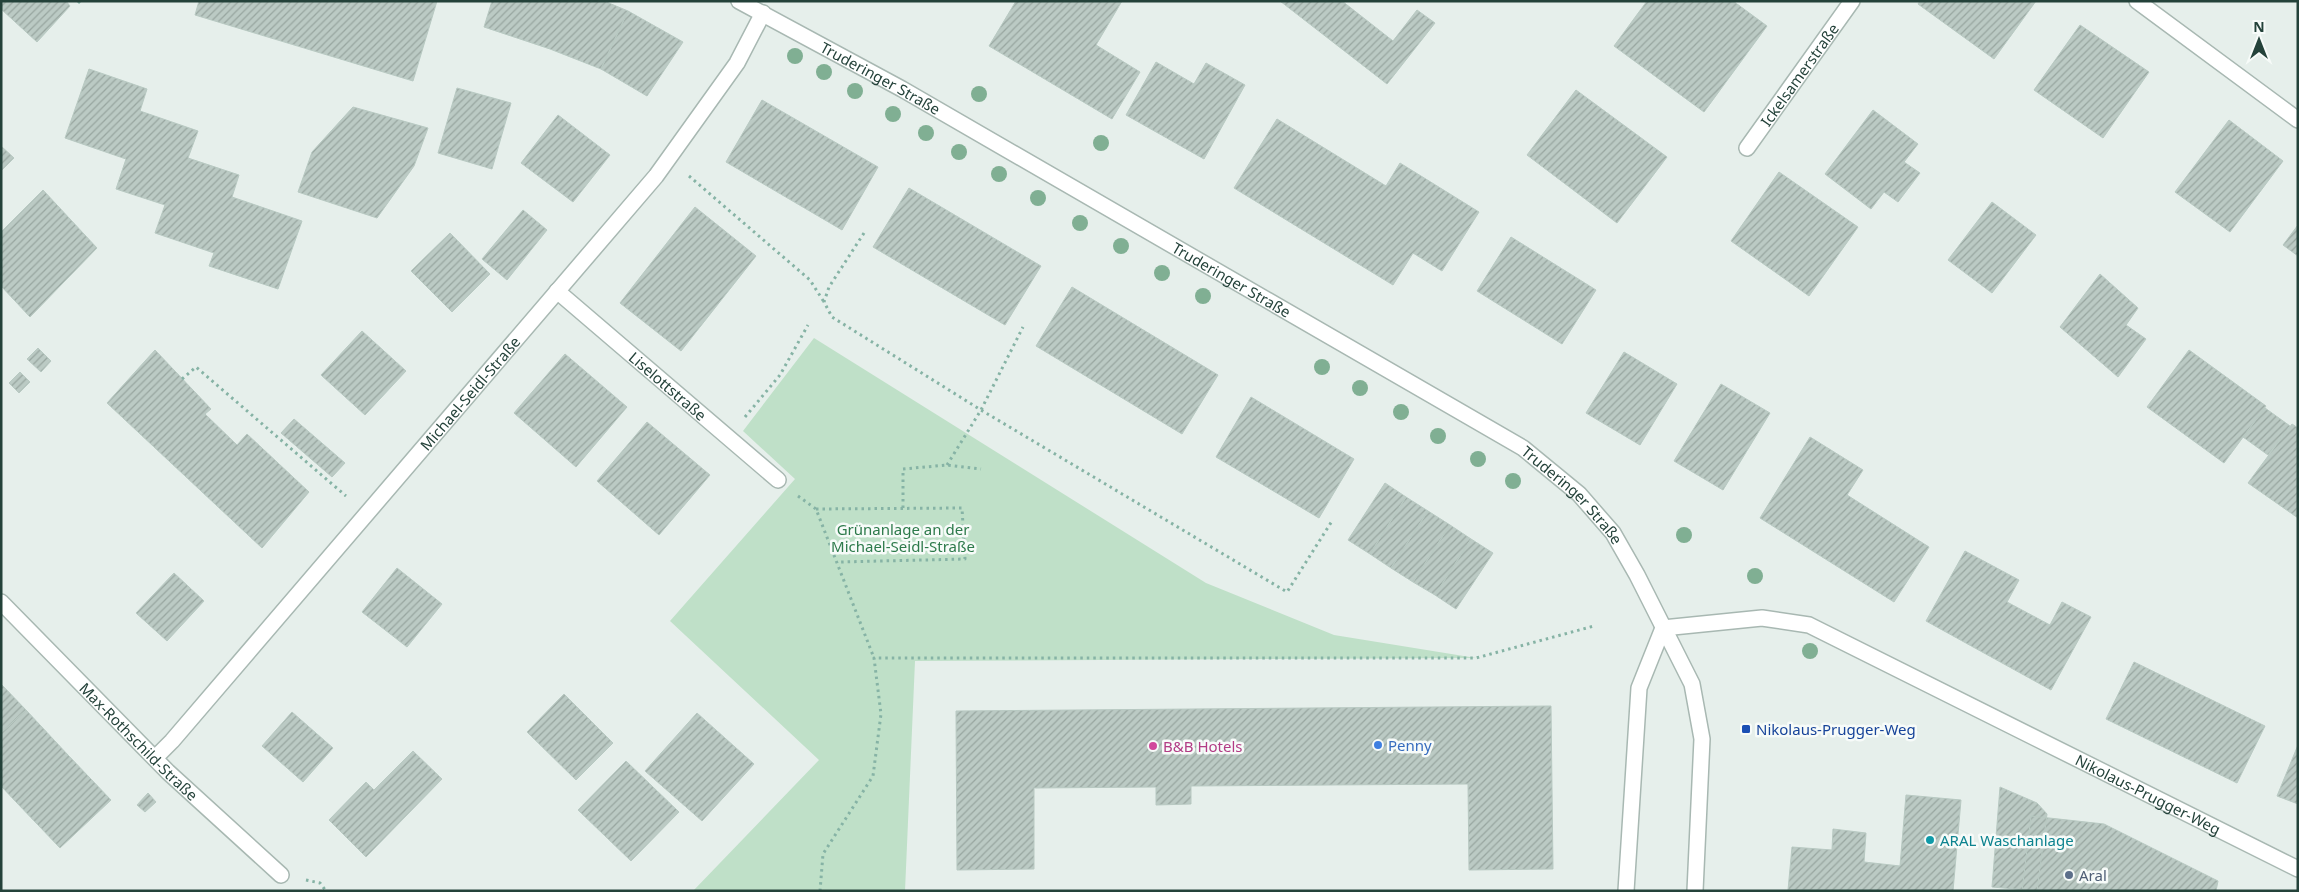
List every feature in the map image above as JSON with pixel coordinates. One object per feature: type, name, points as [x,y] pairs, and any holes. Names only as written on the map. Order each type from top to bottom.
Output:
[{"type":"street","name":"Ickelsamerstraße","points":[[1747,148],[1852,1]]},
{"type":"street","points":[[2137,1],[2298,120]]},
{"type":"street","name":"Truderinger Straße","points":[[741,2],[902,89],[1176,245],[1523,448],[1579,494],[1613,533],[1692,684],[1702,739],[1694,891]]},
{"type":"street","name":"Michael-Seidl-Straße","points":[[155,758],[172,741],[656,176],[737,63],[763,13]]},
{"type":"street","name":"Liselottstraße","points":[[558,291],[778,480]]},
{"type":"street","name":"Max-Rothschild-Straße","points":[[1,602],[168,772],[281,874]]},
{"type":"street","name":"Nikolaus-Prugger-Weg","points":[[1663,628],[1762,618],[1809,625],[2298,869]]},
{"type":"street","points":[[1626,891],[1639,688],[1663,628]]},
{"type":"path","points":[[684,172],[810,280],[832,317],[981,410],[1287,592],[1332,521]]},
{"type":"path","points":[[824,302],[829,287],[864,233]]},
{"type":"path","points":[[728,436],[780,375],[808,325]]},
{"type":"path","points":[[947,466],[981,410],[1023,327]]},
{"type":"path","points":[[182,379],[196,366],[352,502]]},
{"type":"path","points":[[903,508],[903,469],[947,466],[981,469]]},
{"type":"path","points":[[778,480],[816,509],[874,658],[881,714],[872,776],[823,854],[820,891]]},
{"type":"path","points":[[816,509],[962,508],[965,559],[838,562]]},
{"type":"path","points":[[874,658],[1476,658],[1594,626]]},
{"type":"green space","name":"Grünanlage an der Michael-Seidl-Straße","points":[[814,338],[1206,583],[1334,635],[1476,658],[915,661],[905,891],[693,891],[819,760],[670,621],[795,479],[743,431]]},
{"type":"building","points":[[1,1],[66,1],[70,6],[37,42],[1,9]]},
{"type":"building","points":[[199,1],[437,1],[413,81],[195,15]]},
{"type":"building","points":[[492,1],[604,1],[628,11],[601,69],[550,49],[484,27]]},
{"type":"building","points":[[1016,1],[1122,1],[1096,45],[1140,72],[1112,119],[989,46]]},
{"type":"building","points":[[1280,1],[1342,1],[1393,41],[1417,10],[1435,23],[1387,84]]},
{"type":"building","points":[[1647,1],[1733,1],[1767,26],[1704,112],[1614,46]]},
{"type":"building","points":[[1920,1],[2036,1],[1994,59],[1918,4]]},
{"type":"building","points":[[628,11],[683,42],[647,96],[601,69]]},
{"type":"building","points":[[2080,25],[2149,72],[2103,138],[2034,90]]},
{"type":"building","points":[[1156,62],[1194,84],[1206,63],[1245,85],[1204,159],[1126,115]]},
{"type":"building","points":[[89,69],[147,89],[140,111],[198,131],[188,158],[239,175],[232,197],[302,221],[278,289],[209,266],[214,253],[155,233],[165,205],[116,189],[126,159],[65,138]]},
{"type":"building","points":[[457,88],[511,103],[492,169],[438,153]]},
{"type":"building","points":[[1576,90],[1667,157],[1617,223],[1527,155]]},
{"type":"building","points":[[762,100],[878,167],[842,230],[726,162]]},
{"type":"building","points":[[353,107],[428,128],[414,166],[377,218],[298,192],[312,152]]},
{"type":"building","points":[[1873,110],[1918,144],[1904,162],[1920,173],[1898,202],[1884,192],[1871,209],[1825,174]]},
{"type":"building","points":[[558,115],[610,155],[573,202],[521,163]]},
{"type":"building","points":[[1277,119],[1386,186],[1400,163],[1479,212],[1442,271],[1413,253],[1393,285],[1234,188]]},
{"type":"building","points":[[2229,120],[2283,161],[2230,232],[2175,192]]},
{"type":"building","points":[[1,146],[14,158],[1,171]]},
{"type":"building","points":[[1779,172],[1858,227],[1809,296],[1731,241]]},
{"type":"building","points":[[909,188],[1041,266],[1005,325],[873,247]]},
{"type":"building","points":[[43,190],[97,248],[30,317],[1,286],[1,232]]},
{"type":"building","points":[[1992,202],[2036,235],[1992,293],[1948,260]]},
{"type":"building","points":[[695,207],[756,256],[681,351],[620,303]]},
{"type":"building","points":[[523,210],[547,230],[507,280],[482,259]]},
{"type":"building","points":[[2298,225],[2298,256],[2283,245]]},
{"type":"building","points":[[450,233],[490,274],[452,312],[411,271]]},
{"type":"building","points":[[1511,237],[1596,290],[1562,344],[1477,291]]},
{"type":"building","points":[[2100,274],[2138,308],[2126,325],[2146,339],[2118,377],[2060,327]]},
{"type":"building","points":[[1072,287],[1218,375],[1182,434],[1036,346]]},
{"type":"building","points":[[362,331],[406,371],[365,415],[321,375]]},
{"type":"building","points":[[38,348],[51,361],[41,372],[27,359]]},
{"type":"building","points":[[155,350],[211,409],[205,414],[237,445],[247,434],[309,492],[262,548],[107,403]]},
{"type":"building","points":[[2189,350],[2266,406],[2224,463],[2147,407]]},
{"type":"building","points":[[1624,352],[1677,384],[1640,445],[1586,413]]},
{"type":"building","points":[[565,354],[627,407],[576,467],[514,413]]},
{"type":"building","points":[[20,372],[30,382],[19,393],[9,383]]},
{"type":"building","points":[[1721,384],[1770,413],[1723,490],[1674,461]]},
{"type":"building","points":[[1251,397],[1354,459],[1319,518],[1216,457]]},
{"type":"building","points":[[2265,408],[2290,426],[2268,455],[2243,437]]},
{"type":"building","points":[[294,419],[345,463],[332,477],[281,433]]},
{"type":"building","points":[[647,422],[710,475],[659,535],[597,481]]},
{"type":"building","points":[[2292,424],[2298,428],[2298,518],[2248,483]]},
{"type":"building","points":[[1810,437],[1863,470],[1847,495],[1929,547],[1894,602],[1760,518]]},
{"type":"building","points":[[1385,483],[1406,497],[1370,554],[1348,540]]},
{"type":"building","points":[[1406,497],[1428,511],[1391,568],[1370,554]]},
{"type":"building","points":[[1428,511],[1450,525],[1413,582],[1391,568]]},
{"type":"building","points":[[1450,525],[1471,539],[1435,595],[1413,582]]},
{"type":"building","points":[[1471,539],[1493,553],[1456,609],[1435,595]]},
{"type":"building","points":[[1965,551],[2019,580],[2007,602],[2050,625],[2062,602],[2091,617],[2051,690],[1926,621]]},
{"type":"building","points":[[397,568],[442,604],[407,647],[362,612]]},
{"type":"building","points":[[174,573],[204,601],[167,641],[136,613]]},
{"type":"building","points":[[2134,662],[2265,726],[2237,783],[2106,719]]},
{"type":"building","points":[[1,684],[26,710],[1,733]]},
{"type":"building","points":[[564,694],[613,743],[576,780],[527,732]]},
{"type":"building","points":[[1551,706],[1553,869],[1469,870],[1468,784],[1191,786],[1191,804],[1156,805],[1156,787],[1034,788],[1034,869],[957,870],[956,711]]},
{"type":"building","points":[[26,710],[68,755],[17,803],[1,786],[1,733]]},
{"type":"building","points":[[292,712],[333,748],[303,782],[262,746]]},
{"type":"building","points":[[697,713],[754,764],[702,821],[645,771]]},
{"type":"building","points":[[2298,745],[2298,804],[2277,796]]},
{"type":"building","points":[[413,751],[442,779],[366,857],[329,820],[366,782],[374,790]]},
{"type":"building","points":[[68,755],[111,800],[60,848],[17,803]]},
{"type":"building","points":[[626,761],[679,812],[631,861],[578,810]]},
{"type":"building","points":[[2000,787],[2037,803],[2047,814],[2037,891],[1992,887]]},
{"type":"building","points":[[148,793],[156,802],[145,812],[137,805]]},
{"type":"building","name":"ARAL Waschanlage","points":[[1906,795],[1961,800],[1953,891],[1788,890],[1792,847],[1832,850],[1833,829],[1866,833],[1864,862],[1900,866]]},
{"type":"building","points":[[2031,816],[2104,824],[2218,881],[2216,891],[2022,891]]},
{"type":"place","name":"Nikolaus-Prugger-Weg","points":[[1746,729]]},
{"type":"place","name":"Penny","points":[[1378,745]]},
{"type":"place","name":"B&B Hotels","points":[[1153,746]]},
{"type":"place","name":"ARAL Waschanlage","points":[[1930,840]]},
{"type":"place","name":"Aral","points":[[2069,875]]}]
